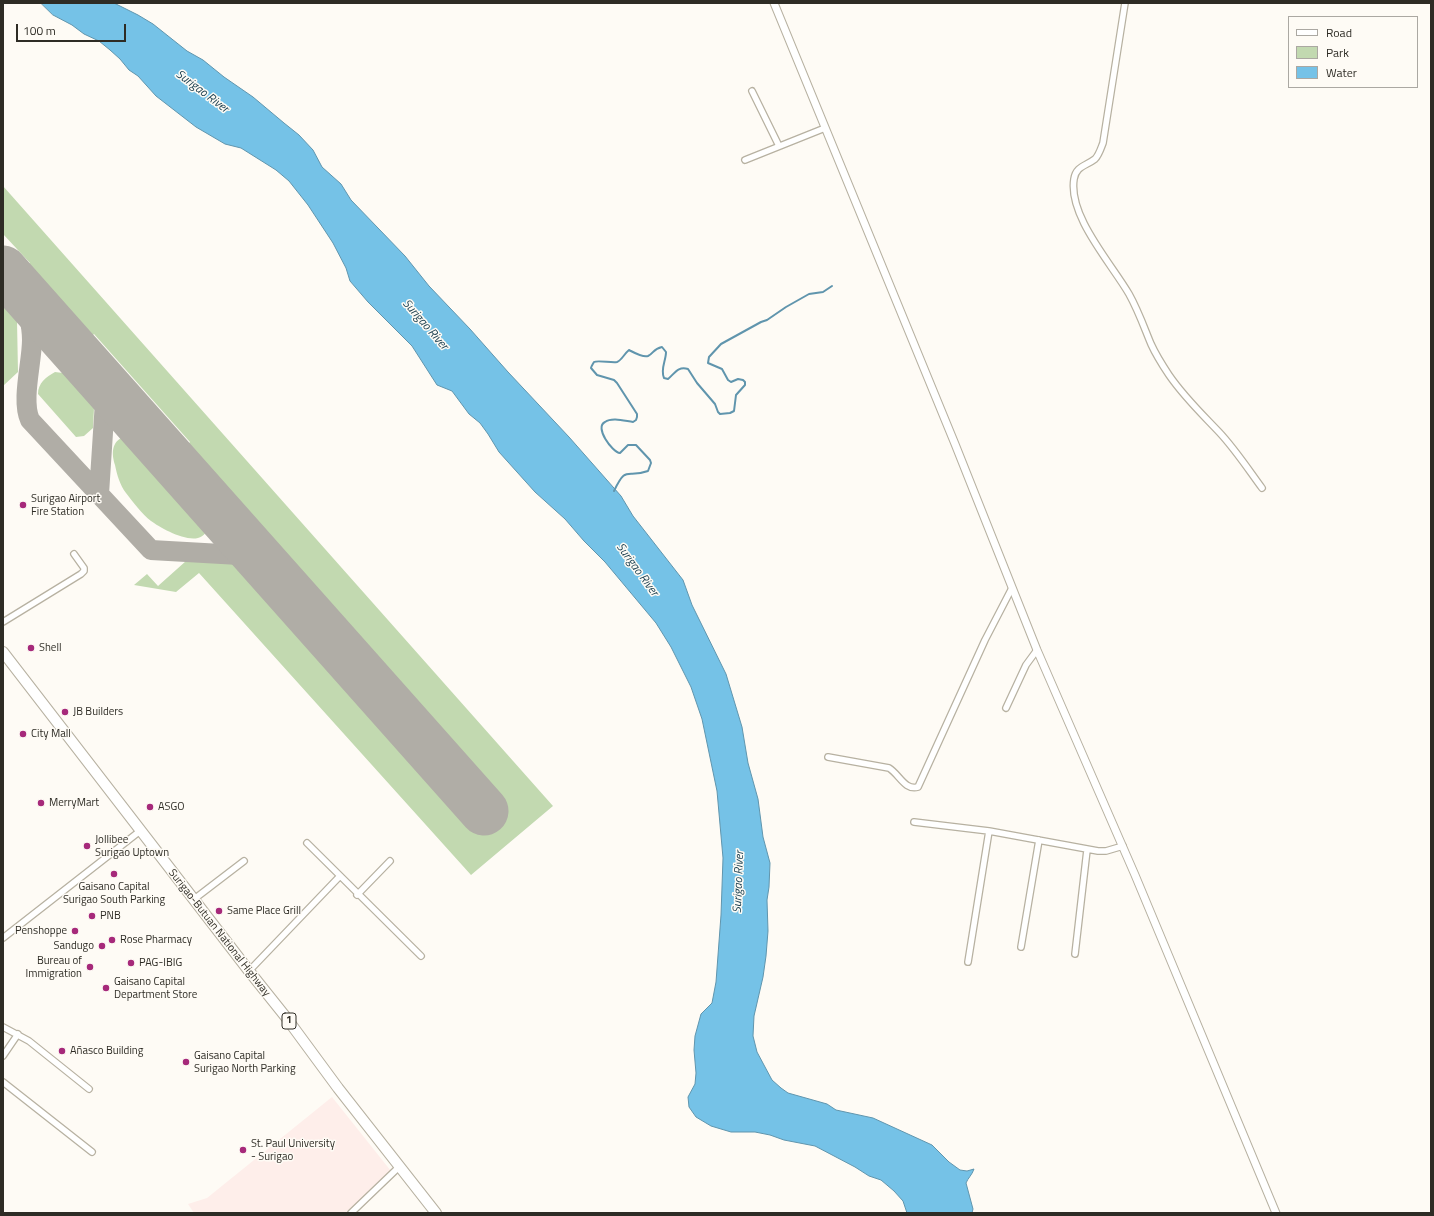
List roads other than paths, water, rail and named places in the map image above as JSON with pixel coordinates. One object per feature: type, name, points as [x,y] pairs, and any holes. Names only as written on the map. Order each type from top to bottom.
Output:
[{"type":"highway","name":"Surigao-Butuan National Highway","points":[[3,652],[193,900],[285,1016],[338,1088],[436,1213]]},
{"type":"street","points":[[774,3],[955,444],[1037,650],[1123,846],[1276,1213]]},
{"type":"street","points":[[1125,3],[1103,143],[1097,156],[1081,166],[1075,174],[1076,205],[1094,241],[1129,295],[1152,346],[1170,376],[1192,405],[1235,450],[1262,488]]},
{"type":"street","points":[[752,91],[779,146]]},
{"type":"street","points":[[745,160],[825,128]]},
{"type":"street","points":[[3,622],[82,574],[84,568],[74,554]]},
{"type":"street","points":[[828,757],[889,768],[897,774],[907,786],[913,788],[918,786],[985,640],[1012,588]]},
{"type":"street","points":[[1006,708],[1026,665],[1037,650]]},
{"type":"street","points":[[914,822],[989,831],[1087,850],[1106,851],[1123,846]]},
{"type":"street","points":[[3,938],[140,831]]},
{"type":"street","points":[[968,962],[989,831]]},
{"type":"street","points":[[1021,947],[1040,840]]},
{"type":"street","points":[[307,843],[357,895],[421,956]]},
{"type":"street","points":[[1075,954],[1087,850]]},
{"type":"street","points":[[193,900],[244,861]]},
{"type":"street","points":[[357,895],[390,861]]},
{"type":"street","points":[[249,971],[340,876]]},
{"type":"street","points":[[3,1028],[18,1034],[41,1050],[89,1089]]},
{"type":"street","points":[[3,1056],[18,1034]]},
{"type":"street","points":[[3,1082],[92,1152]]},
{"type":"street","points":[[351,1213],[400,1166]]},
{"type":"water","name":"Surigao River","points":[[41,3],[114,3],[138,15],[153,24],[187,51],[203,60],[253,97],[299,135],[313,150],[322,167],[341,184],[351,200],[405,256],[429,286],[569,437],[621,496],[633,516],[683,580],[692,605],[726,674],[742,727],[748,763],[758,799],[763,837],[770,863],[767,900],[768,931],[766,956],[754,1016],[753,1036],[757,1052],[772,1080],[788,1093],[827,1104],[836,1110],[873,1118],[932,1145],[949,1162],[960,1170],[967,1171],[974,1169],[966,1183],[973,1209],[972,1213],[907,1213],[903,1201],[881,1180],[869,1176],[815,1146],[784,1140],[755,1132],[731,1132],[711,1126],[696,1117],[689,1107],[688,1097],[695,1084],[695,1036],[701,1014],[712,1003],[716,982],[721,915],[723,858],[717,791],[702,719],[691,687],[671,647],[656,623],[605,562],[565,519],[535,492],[499,452],[480,423],[469,414],[452,391],[437,385],[412,346],[368,302],[350,281],[346,268],[333,243],[308,205],[289,181],[276,170],[241,148],[225,144],[196,127],[156,96],[138,76],[129,70],[120,59],[99,41],[84,34],[72,25],[53,15]]},
{"type":"waterway","points":[[614,491],[618,483],[625,475],[648,471],[651,463],[636,445],[628,445],[620,453],[617,452],[605,439],[602,429],[602,425],[605,422],[615,420],[633,422],[636,420],[637,414],[617,383],[614,380],[597,375],[591,368],[594,362],[617,362],[629,350],[641,356],[648,356],[662,347],[666,352],[663,368],[664,378],[668,379],[679,369],[688,369],[697,383],[715,404],[718,412],[720,414],[730,413],[734,411],[736,395],[745,385],[745,382],[738,379],[731,382],[728,380],[722,369],[708,363],[709,357],[721,344],[767,320],[809,294],[823,292],[832,286]]},
{"type":"place","name":"Surigao Airport Fire Station","points":[[23,505]]},
{"type":"place","name":"Shell","points":[[31,648]]},
{"type":"place","name":"JB Builders","points":[[65,712]]},
{"type":"place","name":"City Mall","points":[[23,734]]},
{"type":"place","name":"MerryMart","points":[[41,803]]},
{"type":"place","name":"ASGO","points":[[150,807]]},
{"type":"place","name":"Jollibee Surigao Uptown","points":[[87,846]]},
{"type":"place","name":"Gaisano Capital Surigao South Parking","points":[[114,874]]},
{"type":"place","name":"Same Place Grill","points":[[219,911]]},
{"type":"place","name":"PNB","points":[[92,916]]},
{"type":"place","name":"Penshoppe","points":[[75,931]]},
{"type":"place","name":"Rose Pharmacy","points":[[112,940]]},
{"type":"place","name":"Sandugo","points":[[102,946]]},
{"type":"place","name":"PAG-IBIG","points":[[131,963]]},
{"type":"place","name":"Bureau of Immigration","points":[[90,967]]},
{"type":"place","name":"Gaisano Capital Department Store","points":[[106,988]]},
{"type":"place","name":"Añasco Building","points":[[62,1051]]},
{"type":"place","name":"Gaisano Capital Surigao North Parking","points":[[186,1062]]},
{"type":"place","name":"St. Paul University - Surigao","points":[[243,1150]]}]
